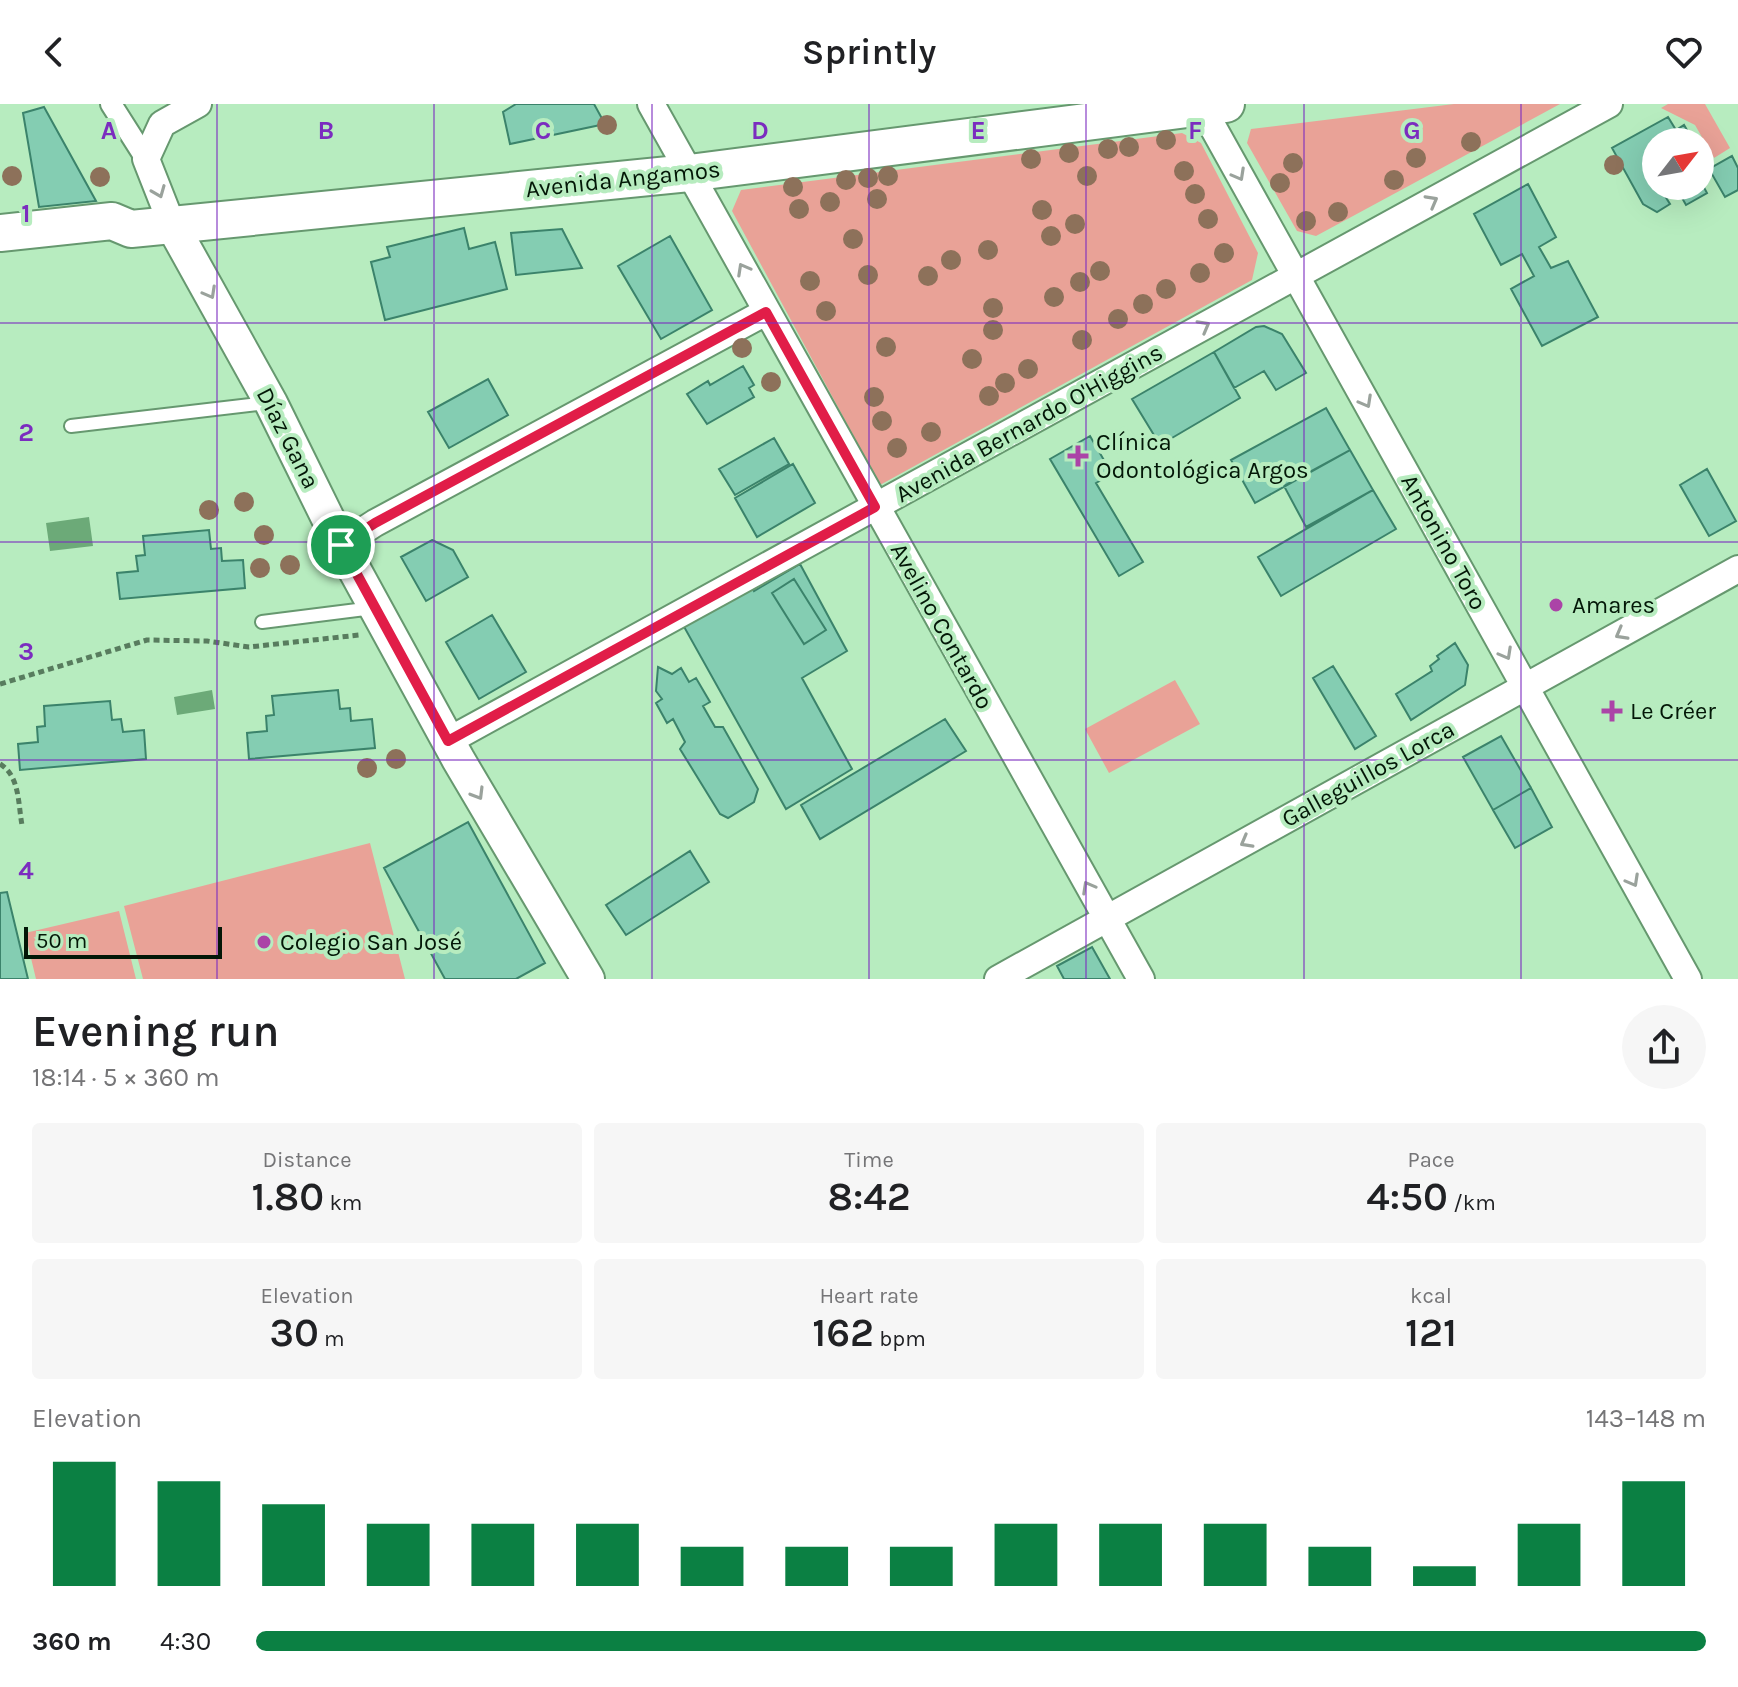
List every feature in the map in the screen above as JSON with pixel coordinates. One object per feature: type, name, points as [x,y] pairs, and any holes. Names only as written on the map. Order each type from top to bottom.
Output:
[{"type":"main road","name":"Avenida Angamos","points":[[0,233],[112,221],[131,229],[689,173],[1125,111],[1209,105]]},
{"type":"main road","name":"Avenida Angamos","points":[[0,254],[114,242],[131,229]]},
{"type":"street","name":"Díaz Gana","points":[[111,104],[146,159],[172,225],[271,403],[341,545],[448,741],[588,979]]},
{"type":"street","points":[[146,159],[162,124],[198,104]]},
{"type":"street","name":"Avelino Contardo","points":[[651,104],[1141,979]]},
{"type":"street","name":"Avenida Bernardo O'Higgins","points":[[448,741],[1609,104]]},
{"type":"street","name":"Antonino Toro","points":[[1209,105],[1296,276],[1688,979]]},
{"type":"street","points":[[341,545],[375,523],[766,312]]},
{"type":"street","name":"Galleguillos Lorca","points":[[998,979],[1738,569]]},
{"type":"lane","points":[[71,426],[271,403]]},
{"type":"lane","points":[[262,622],[382,620]]},
{"type":"path","points":[[0,684],[147,640],[207,641],[249,647],[382,620]]},
{"type":"path","points":[[0,764],[10,769],[15,781],[22,825]]},
{"type":"shaded area","points":[[1454,104],[1560,104],[1316,236],[1297,231],[1247,143],[1251,129]]},
{"type":"shaded area","points":[[1668,104],[1705,104],[1730,148],[1714,158],[1714,128],[1697,128],[1661,108]]},
{"type":"shaded area","points":[[1182,133],[1201,143],[1258,253],[1252,280],[880,485],[732,211],[741,190]]},
{"type":"shaded area","points":[[89,517],[93,546],[50,551],[46,523]]},
{"type":"shaded area","points":[[1175,680],[1200,724],[1109,773],[1085,729]]},
{"type":"shaded area","points":[[212,690],[215,709],[177,715],[174,697]]},
{"type":"shaded area","name":"Colegio San José","points":[[370,843],[405,979],[143,979],[124,906]]},
{"type":"shaded area","points":[[119,911],[136,979],[36,979],[25,933]]},
{"type":"building","points":[[516,104],[594,104],[605,124],[510,144],[503,112]]},
{"type":"building","points":[[44,107],[96,201],[39,207],[23,113]]},
{"type":"building","points":[[1668,117],[1675,128],[1648,128]]},
{"type":"building","points":[[1642,131],[1642,200],[1668,200],[1670,204],[1657,212],[1643,204],[1612,148]]},
{"type":"building","points":[[1732,156],[1738,168],[1738,190],[1725,197],[1714,178],[1714,166]]},
{"type":"building","points":[[1528,184],[1556,237],[1539,247],[1551,268],[1568,261],[1598,317],[1542,346],[1511,289],[1534,276],[1522,254],[1501,265],[1474,214]]},
{"type":"building","points":[[464,228],[469,249],[495,242],[507,289],[385,320],[371,262],[390,257],[387,247]]},
{"type":"building","points":[[562,229],[582,268],[516,275],[511,233]]},
{"type":"building","points":[[670,236],[712,310],[661,339],[618,266]]},
{"type":"building","points":[[1264,326],[1282,334],[1306,373],[1276,390],[1264,371],[1234,388],[1214,352],[1256,327]]},
{"type":"building","points":[[1214,352],[1240,398],[1160,445],[1132,399]]},
{"type":"building","points":[[743,366],[754,385],[749,388],[754,397],[707,424],[687,394]]},
{"type":"building","points":[[488,379],[508,415],[449,448],[428,412]]},
{"type":"building","points":[[1326,408],[1350,450],[1255,503],[1231,460]]},
{"type":"building","points":[[1090,436],[1112,474],[1096,483],[1143,562],[1119,576],[1050,459]]},
{"type":"building","points":[[774,438],[789,464],[735,495],[719,469]]},
{"type":"building","points":[[1350,450],[1373,490],[1306,527],[1284,486]]},
{"type":"building","points":[[793,464],[815,503],[757,537],[735,498]]},
{"type":"building","points":[[1707,469],[1736,521],[1709,536],[1680,485]]},
{"type":"building","points":[[1373,490],[1396,529],[1281,596],[1258,557]]},
{"type":"building","points":[[209,530],[211,549],[221,548],[222,561],[243,560],[245,588],[120,599],[117,573],[138,571],[136,556],[145,555],[143,536]]},
{"type":"building","points":[[432,540],[453,550],[468,577],[426,601],[401,557]]},
{"type":"building","points":[[800,564],[847,651],[802,678],[852,769],[786,809],[678,616],[747,577],[754,591]]},
{"type":"building","points":[[794,579],[826,630],[804,644],[772,593]]},
{"type":"building","points":[[492,615],[526,672],[479,699],[446,642]]},
{"type":"building","points":[[1455,643],[1468,665],[1465,685],[1411,720],[1396,694],[1432,671],[1430,666],[1439,659],[1437,656]]},
{"type":"building","points":[[1333,666],[1376,736],[1355,749],[1313,678]]},
{"type":"building","points":[[658,667],[672,674],[681,668],[689,682],[696,678],[710,702],[703,706],[715,727],[723,727],[758,789],[754,802],[728,818],[720,814],[680,749],[685,742],[673,719],[667,723],[656,703],[662,699],[656,691]]},
{"type":"building","points":[[338,690],[340,709],[350,708],[351,721],[372,719],[375,748],[249,759],[247,733],[267,731],[266,716],[274,715],[272,696]]},
{"type":"building","points":[[110,701],[112,720],[121,719],[123,732],[144,730],[146,759],[20,770],[18,744],[38,742],[37,727],[45,726],[44,706]]},
{"type":"building","points":[[945,719],[966,751],[820,839],[801,805]]},
{"type":"building","points":[[1501,736],[1531,788],[1493,810],[1463,757]]},
{"type":"building","points":[[1531,788],[1552,827],[1515,848],[1493,810]]},
{"type":"building","points":[[468,822],[545,963],[516,979],[445,979],[384,868]]},
{"type":"building","points":[[690,851],[709,882],[626,935],[606,905]]},
{"type":"building","points":[[7,892],[28,979],[0,979],[0,893]]},
{"type":"building","points":[[1092,947],[1110,979],[1064,979],[1057,966]]},
{"type":"place","name":"Clínica Odontológica Argos","points":[[1078,456]]},
{"type":"place","name":"Amares","points":[[1556,605]]},
{"type":"place","name":"Le Créer","points":[[1612,711]]},
{"type":"place","name":"Colegio San José","points":[[264,942]]},
{"type":"route","points":[[766,312],[875,507],[448,741],[341,545],[375,523],[766,312]]}]
